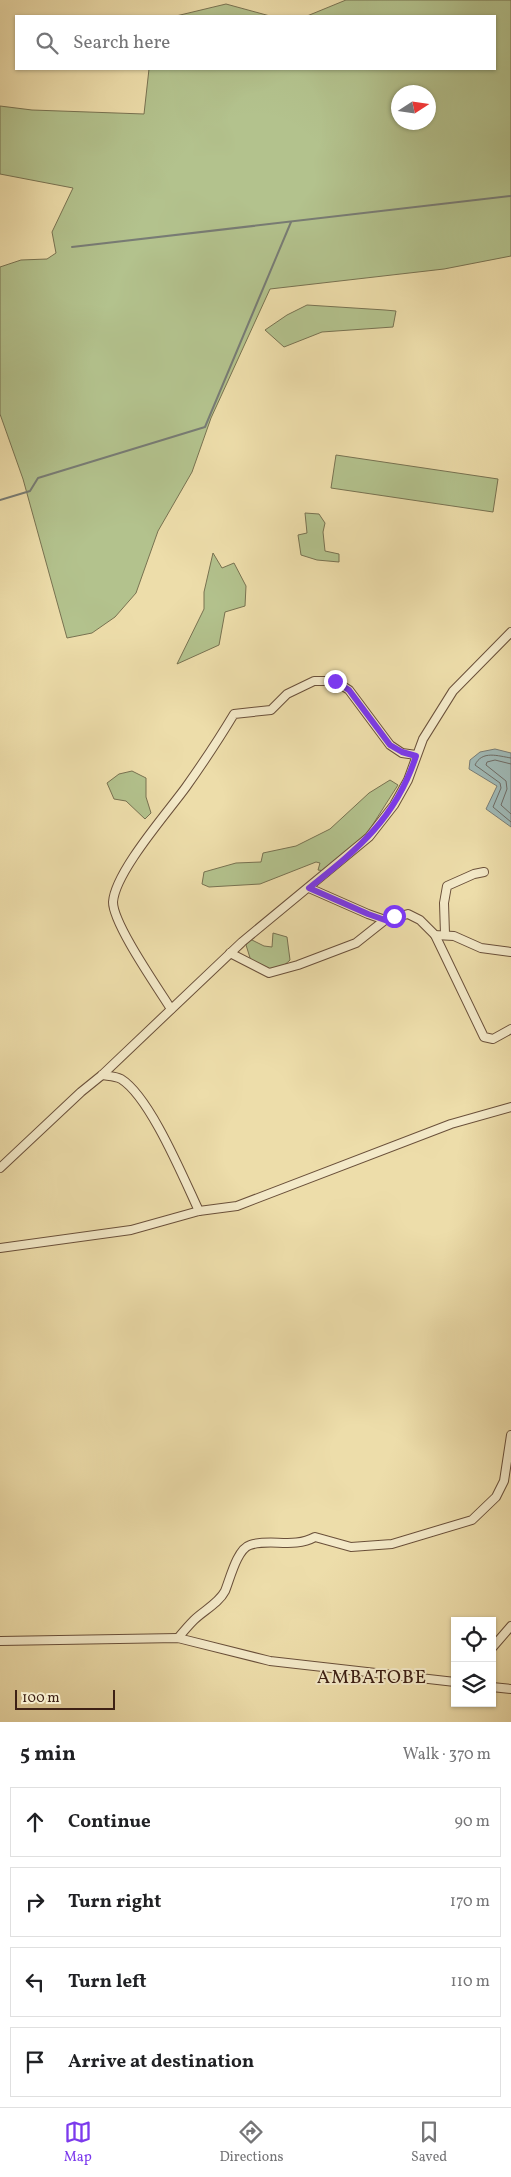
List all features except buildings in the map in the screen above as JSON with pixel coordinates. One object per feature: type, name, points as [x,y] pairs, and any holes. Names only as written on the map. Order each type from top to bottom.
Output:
[{"type":"street","points":[[0,1168],[81,1092],[102,1075],[230,953],[287,903],[309,888],[369,837],[394,805],[408,780],[423,739],[453,692],[511,632]]},
{"type":"street","points":[[171,1009],[128,939],[118,919],[113,903],[118,885],[139,851],[161,818],[203,764],[234,714],[271,710],[287,694],[314,681],[335,681],[349,690],[390,745],[402,752],[416,756]]},
{"type":"street","points":[[444,934],[444,903],[447,886],[474,874],[484,872]]},
{"type":"street","points":[[309,888],[385,920]]},
{"type":"street","points":[[230,953],[247,960],[269,973],[298,965],[356,943],[385,920],[408,914],[420,920],[435,935],[484,1037],[493,1039],[511,1029]]},
{"type":"street","points":[[435,935],[454,936],[480,948],[511,952]]},
{"type":"street","points":[[102,1075],[119,1078],[132,1087],[145,1103],[199,1210]]},
{"type":"street","points":[[0,1248],[131,1230],[199,1210],[237,1206],[451,1124],[511,1106]]},
{"type":"street","points":[[178,1638],[194,1619],[224,1593],[242,1552],[248,1545],[257,1543],[288,1544],[315,1537],[351,1547],[392,1544],[472,1520],[496,1497],[504,1481],[511,1435]]},
{"type":"street","points":[[496,1643],[511,1626]]},
{"type":"street","points":[[0,1641],[178,1638],[270,1661],[451,1682]]},
{"type":"street","points":[[496,1687],[511,1689]]},
{"type":"green space","points":[[346,0],[511,0],[511,256],[444,269],[270,289],[211,418],[192,472],[158,531],[136,593],[115,617],[92,633],[67,638],[23,479],[0,414],[0,267],[21,260],[47,259],[56,253],[52,232],[73,188],[0,174],[0,106],[32,110],[144,114],[149,70],[496,70],[496,15],[309,15]]},
{"type":"green space","points":[[226,4],[266,15],[180,15]]},
{"type":"green space","points":[[307,305],[396,311],[393,327],[322,332],[284,347],[265,330],[287,315]]},
{"type":"green space","points":[[336,455],[498,479],[493,512],[331,488]]},
{"type":"green space","points":[[305,513],[319,514],[325,523],[323,532],[325,551],[339,554],[339,562],[317,560],[301,555],[298,535],[307,533]]},
{"type":"green space","points":[[213,553],[222,568],[234,563],[246,586],[245,606],[225,612],[219,645],[177,664],[204,609],[204,592]]},
{"type":"green space","points":[[132,771],[146,778],[146,797],[151,813],[145,819],[126,801],[114,799],[107,783],[119,774]]},
{"type":"green space","points":[[390,780],[398,785],[368,832],[325,871],[318,870],[320,863],[316,862],[260,884],[209,887],[202,884],[204,872],[236,863],[261,862],[263,853],[296,846],[330,829],[369,793]]},
{"type":"green space","points":[[273,933],[287,937],[290,960],[276,969],[262,967],[251,961],[246,945],[250,939],[264,946],[272,947]]},
{"type":"water","points":[[495,749],[511,753],[511,827],[486,809],[497,786],[469,769],[470,760],[480,752]]},
{"type":"waterway","points":[[72,247],[511,196]]},
{"type":"waterway","points":[[0,500],[30,491],[38,478],[205,427],[291,222]]},
{"type":"district","name":"AMBATOBE","points":[[372,1678]]},
{"type":"route","points":[[335,681],[349,690],[390,745],[402,752],[416,756],[408,780],[394,805],[369,837],[309,888],[385,920],[394,916]]}]
